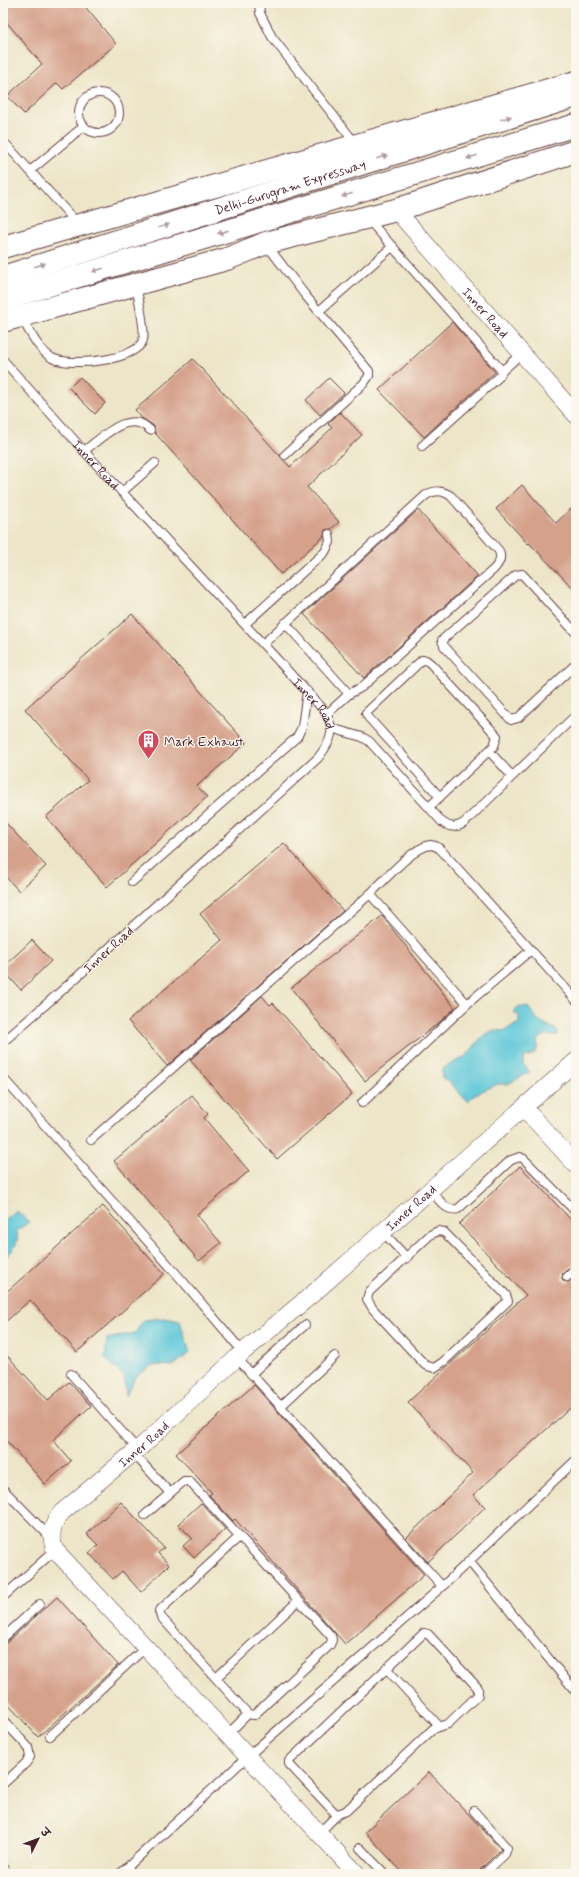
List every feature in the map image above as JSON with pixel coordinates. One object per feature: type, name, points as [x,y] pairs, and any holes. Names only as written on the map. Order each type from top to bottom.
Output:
[{"type":"main road","points":[[3,248],[576,82]]},
{"type":"main road","name":"Delhi-Gurugram Expressway","points":[[3,276],[576,96]]},
{"type":"main road","name":"Delhi-Gurugram Expressway","points":[[3,299],[576,125]]},
{"type":"main road","points":[[12,318],[227,259],[266,243],[396,210],[576,151]]},
{"type":"street","name":"Inner Road","points":[[396,210],[576,415]]},
{"type":"street","name":"Inner Road","points":[[53,1544],[53,1526],[62,1512],[135,1451],[240,1355],[431,1190],[576,1061]]},
{"type":"street","points":[[524,1108],[576,1165]]},
{"type":"street","points":[[53,1544],[247,1757],[357,1874]]},
{"type":"lane","points":[[259,3],[260,13],[272,37],[356,146]]},
{"type":"lane","points":[[102,93],[114,99],[117,104],[119,117],[113,128],[102,133],[95,133],[84,126],[79,113],[83,101],[88,96],[102,93]]},
{"type":"lane","points":[[30,171],[84,126]]},
{"type":"lane","points":[[3,141],[79,225]]},
{"type":"lane","points":[[367,217],[502,371]]},
{"type":"lane","points":[[266,243],[319,311],[367,367],[369,376],[285,455]]},
{"type":"lane","points":[[319,311],[393,246]]},
{"type":"lane","points":[[12,318],[44,352],[59,361],[73,363],[97,361],[131,352],[138,348],[144,338],[136,285]]},
{"type":"lane","points":[[422,446],[500,376],[502,371],[522,353]]},
{"type":"lane","name":"Inner Road","points":[[3,360],[84,451],[327,714],[331,728],[330,742],[318,758],[82,973],[3,1042]]},
{"type":"lane","points":[[84,451],[116,427],[126,422],[137,421],[145,425],[150,430]]},
{"type":"lane","points":[[122,492],[155,463]]},
{"type":"lane","points":[[263,644],[426,495],[436,491],[446,492],[451,496],[499,551],[502,557],[500,562],[494,570],[362,687],[350,694],[327,714]]},
{"type":"lane","points":[[245,624],[325,552],[330,542],[329,534]]},
{"type":"lane","points":[[576,633],[522,574],[519,574],[442,640],[444,646],[511,720],[518,718],[576,664]]},
{"type":"lane","points":[[285,623],[350,694]]},
{"type":"lane","points":[[429,807],[440,797],[494,746],[496,736],[431,664],[426,660],[422,660],[366,713],[440,797]]},
{"type":"lane","points":[[132,882],[297,737],[302,727],[307,692]]},
{"type":"lane","points":[[331,728],[362,737],[375,746],[447,826],[456,827],[464,823],[576,715]]},
{"type":"lane","points":[[375,746],[386,737]]},
{"type":"lane","points":[[489,751],[512,776]]},
{"type":"lane","points":[[91,1140],[410,857],[420,849],[429,845],[436,846],[441,850],[576,1000]]},
{"type":"lane","points":[[370,894],[467,1004]]},
{"type":"lane","points":[[362,1103],[467,1004],[531,950]]},
{"type":"lane","points":[[3,1078],[181,1279],[240,1355],[251,1374],[442,1586]]},
{"type":"lane","points":[[431,1190],[447,1208],[452,1210],[458,1208],[511,1160],[520,1157],[524,1159],[576,1212]]},
{"type":"lane","points":[[441,1231],[508,1297],[507,1304],[439,1366],[434,1368],[425,1365],[373,1309],[367,1299],[370,1292],[407,1258],[430,1235],[441,1231]]},
{"type":"lane","points":[[383,1232],[407,1258]]},
{"type":"lane","points":[[567,1277],[576,1269]]},
{"type":"lane","points":[[251,1374],[305,1325]]},
{"type":"lane","points":[[281,1406],[335,1356]]},
{"type":"lane","points":[[71,1374],[170,1493]]},
{"type":"lane","points":[[120,1874],[247,1757],[442,1586],[576,1460]]},
{"type":"lane","points":[[145,1515],[184,1480],[187,1480],[240,1536],[331,1636],[332,1640],[330,1645],[270,1702],[254,1715],[248,1714],[161,1617],[159,1611],[240,1536]]},
{"type":"lane","points":[[3,1489],[53,1544],[3,1597]]},
{"type":"lane","points":[[469,1561],[576,1692]]},
{"type":"lane","points":[[216,1678],[298,1600]]},
{"type":"lane","points":[[3,1638],[40,1604]]},
{"type":"lane","points":[[319,1833],[338,1814],[346,1811],[433,1729],[448,1724],[476,1697],[479,1692],[478,1688],[426,1633],[421,1635],[289,1761],[289,1764],[330,1808],[338,1814]]},
{"type":"lane","points":[[50,1736],[146,1647]]},
{"type":"lane","points":[[386,1668],[439,1726]]},
{"type":"lane","points":[[227,1735],[248,1714]]},
{"type":"lane","points":[[3,1720],[30,1751],[30,1757],[26,1763],[3,1784]]},
{"type":"lane","points":[[474,1811],[507,1848],[505,1854],[484,1874]]},
{"type":"lane","points":[[360,1848],[384,1874]]},
{"type":"lane","points":[[3,1868],[8,1874]]},
{"type":"water","points":[[519,1006],[528,1007],[538,1020],[558,1031],[558,1035],[546,1035],[537,1040],[538,1047],[534,1054],[525,1057],[523,1064],[530,1072],[508,1084],[498,1084],[488,1088],[470,1098],[468,1102],[450,1083],[442,1078],[442,1069],[466,1056],[483,1036],[494,1030],[503,1031],[519,1023],[519,1015],[513,1012]]},
{"type":"water","points":[[17,1211],[29,1222],[17,1231],[17,1239],[13,1250],[3,1258],[3,1222]]},
{"type":"water","points":[[164,1318],[180,1321],[190,1353],[173,1366],[153,1365],[136,1376],[126,1396],[124,1376],[105,1358],[107,1339],[135,1333],[144,1320]]},
{"type":"building","points":[[3,3],[82,3],[116,44],[63,89],[57,83],[24,114],[7,96],[42,64],[3,18]]},
{"type":"building","points":[[452,322],[495,372],[424,437],[379,390]]},
{"type":"building","points":[[193,359],[290,467],[332,428],[328,424],[340,412],[362,435],[307,487],[339,522],[331,529],[325,530],[324,536],[281,574],[155,433],[154,426],[142,418],[135,410]]},
{"type":"building","points":[[80,377],[105,403],[95,414],[69,388]]},
{"type":"building","points":[[329,378],[344,393],[320,415],[306,400]]},
{"type":"building","points":[[522,485],[556,523],[576,504],[576,591],[529,543],[528,544],[496,509]]},
{"type":"building","points":[[418,510],[478,576],[364,678],[304,614]]},
{"type":"building","name":"Mark Exhaust","points":[[132,614],[246,743],[197,786],[207,797],[107,887],[46,817],[88,780],[25,709]]},
{"type":"building","points":[[3,820],[46,866],[19,891],[3,874]]},
{"type":"building","points":[[284,843],[343,911],[167,1066],[128,1021],[222,940],[200,914]]},
{"type":"building","points":[[382,916],[455,1008],[441,1021],[365,1081],[291,988]]},
{"type":"building","points":[[32,940],[51,961],[21,990],[3,970],[3,967]]},
{"type":"building","points":[[262,996],[270,1005],[273,1003],[352,1094],[277,1159],[190,1060]]},
{"type":"building","points":[[192,1095],[208,1114],[204,1118],[249,1171],[197,1215],[221,1243],[199,1261],[114,1161]]},
{"type":"building","points":[[520,1166],[576,1225],[576,1264],[563,1273],[562,1278],[563,1281],[568,1282],[576,1276],[576,1403],[473,1495],[485,1507],[428,1562],[406,1538],[473,1473],[408,1402],[526,1295],[459,1224]]},
{"type":"building","points":[[103,1206],[164,1274],[77,1352],[30,1300],[3,1324],[3,1295]]},
{"type":"building","points":[[3,1351],[48,1400],[69,1382],[91,1406],[53,1440],[71,1461],[45,1484],[3,1437]]},
{"type":"building","points":[[254,1385],[424,1575],[345,1644],[235,1519],[233,1521],[209,1495],[212,1493],[176,1454]]},
{"type":"building","points":[[121,1502],[164,1548],[158,1553],[169,1565],[141,1592],[122,1571],[113,1579],[89,1553],[98,1545],[87,1534]]},
{"type":"building","points":[[201,1503],[225,1529],[194,1558],[183,1546],[192,1538],[178,1524]]},
{"type":"building","points":[[57,1597],[118,1665],[38,1737],[3,1699],[3,1646]]},
{"type":"building","points":[[429,1772],[501,1849],[480,1870],[479,1874],[404,1874],[365,1832]]},
{"type":"place","name":"Mark Exhaust","points":[[149,760]]}]
